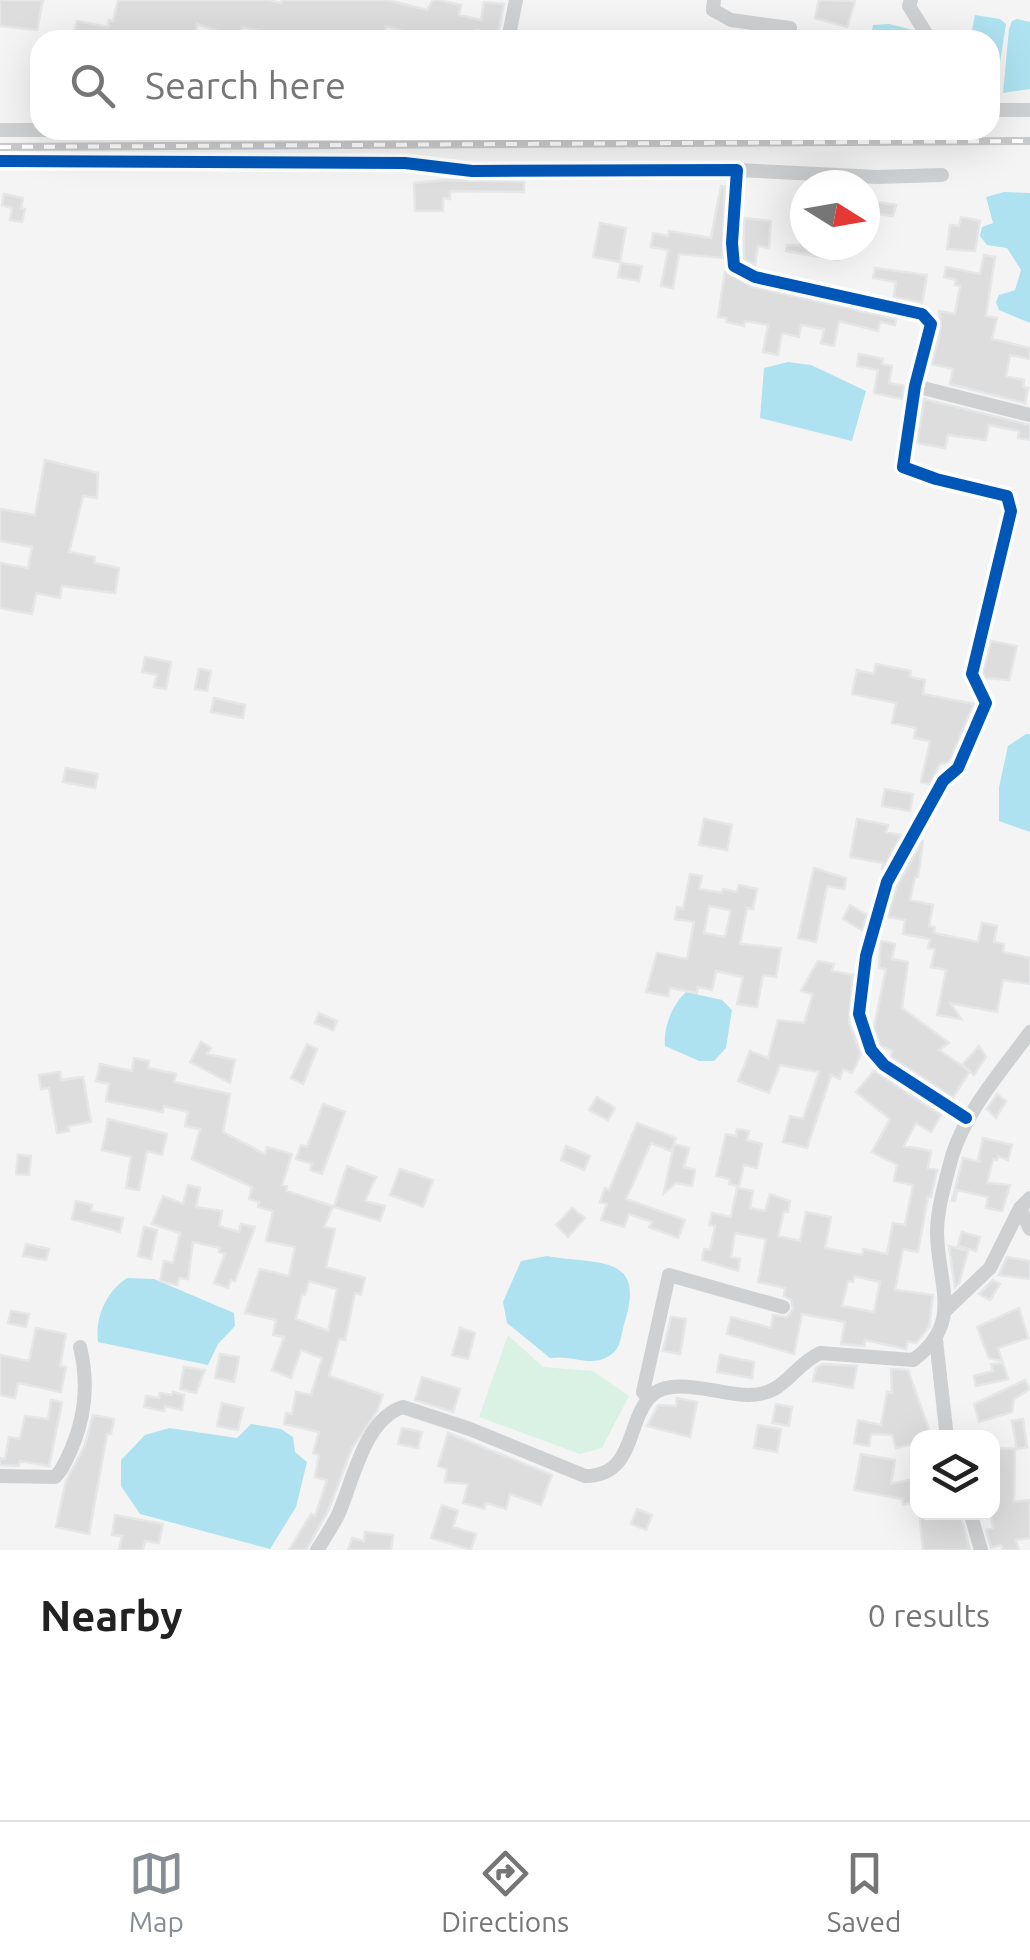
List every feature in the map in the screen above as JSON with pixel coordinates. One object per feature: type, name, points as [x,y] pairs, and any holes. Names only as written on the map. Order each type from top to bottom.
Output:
[{"type":"street","points":[[510,30],[516,0]]},
{"type":"street","points":[[714,0],[713,10],[731,20],[790,30]]},
{"type":"street","points":[[912,0],[909,6],[924,30]]},
{"type":"street","points":[[1000,110],[1030,110]]},
{"type":"street","points":[[0,130],[30,130]]},
{"type":"street","points":[[0,161],[405,163],[472,171],[737,170],[942,176]]},
{"type":"street","points":[[737,170],[734,266],[756,278],[922,314],[931,324],[915,386],[903,467],[1008,496],[1011,511],[972,674],[986,703],[958,768],[943,781],[887,882],[866,956],[858,1014],[871,1050],[884,1064],[966,1118]]},
{"type":"street","points":[[915,386],[1030,416]]},
{"type":"street","points":[[946,1430],[936,1340],[946,1310],[937,1228],[953,1155],[966,1118],[1030,1032]]},
{"type":"street","points":[[946,1310],[990,1268],[1025,1203]]},
{"type":"street","points":[[1025,1203],[1030,1229]]},
{"type":"street","points":[[648,1398],[643,1392],[669,1275],[783,1307]]},
{"type":"street","points":[[317,1550],[336,1519],[368,1441],[393,1410],[402,1407],[453,1423],[586,1476],[598,1476],[618,1463],[648,1398],[669,1389],[703,1387],[745,1396],[762,1394],[779,1389],[820,1353],[913,1360],[936,1340]]},
{"type":"street","points":[[0,1476],[55,1476],[61,1470],[82,1420],[86,1372],[80,1348]]},
{"type":"street","points":[[972,1520],[981,1550]]},
{"type":"green space","points":[[508,1335],[543,1367],[593,1371],[629,1396],[602,1448],[580,1454],[479,1417]]},
{"type":"water","points":[[975,15],[1000,19],[1006,24],[1000,62],[1000,30],[972,30]]},
{"type":"water","points":[[1017,19],[1030,22],[1030,89],[1003,93],[1009,29]]},
{"type":"water","points":[[889,24],[913,30],[872,30],[873,25]]},
{"type":"water","points":[[1004,192],[1030,193],[1030,323],[999,310],[999,295],[1015,290],[1021,270],[1007,248],[987,245],[980,236],[982,227],[993,223],[986,197]]},
{"type":"water","points":[[788,362],[811,365],[866,391],[852,441],[760,418],[764,368]]},
{"type":"water","points":[[1030,734],[1030,832],[999,821],[999,787],[1008,746]]},
{"type":"water","points":[[686,992],[722,1000],[732,1010],[726,1048],[714,1061],[699,1061],[665,1046],[670,1017]]},
{"type":"water","points":[[547,1256],[612,1266],[629,1283],[630,1299],[619,1344],[609,1356],[591,1361],[550,1358],[507,1323],[503,1302],[521,1261]]},
{"type":"water","points":[[127,1278],[154,1279],[234,1313],[235,1326],[218,1344],[208,1365],[98,1342],[98,1323],[104,1306],[113,1290]]},
{"type":"water","points":[[251,1424],[281,1429],[293,1437],[295,1452],[307,1462],[296,1507],[270,1549],[140,1514],[121,1486],[121,1460],[145,1435],[169,1428],[237,1438]]},
{"type":"building","points":[[0,0],[43,0],[37,30],[0,26]]},
{"type":"building","points":[[118,0],[387,0],[427,10],[433,0],[438,0],[461,5],[459,15],[481,20],[484,2],[504,4],[499,30],[399,30],[386,26],[385,30],[215,30],[197,24],[196,30],[75,30],[77,21],[108,27],[109,20],[113,21]]},
{"type":"building","points":[[819,0],[855,1],[847,27],[815,18]]},
{"type":"building","points":[[524,182],[524,192],[450,191],[450,199],[443,198],[443,211],[415,211],[414,183]]},
{"type":"building","points":[[721,186],[725,187],[723,258],[679,254],[673,288],[661,286],[668,250],[651,247],[653,233],[668,236],[669,231],[711,238]]},
{"type":"building","points":[[4,194],[23,198],[22,222],[10,220],[12,208],[2,205]]},
{"type":"building","points":[[880,202],[896,205],[893,216],[880,214]]},
{"type":"building","points":[[961,217],[980,221],[975,251],[947,249],[950,225],[959,226]]},
{"type":"building","points":[[744,218],[771,221],[769,248],[758,246],[755,265],[744,259]]},
{"type":"building","points":[[600,223],[626,228],[620,262],[593,257]]},
{"type":"building","points":[[984,255],[995,257],[986,316],[997,318],[992,339],[1030,348],[1030,359],[1010,355],[1006,376],[1024,380],[1023,387],[1028,388],[1025,403],[950,384],[953,369],[932,364],[941,327],[939,311],[955,314],[960,286],[955,285],[956,280],[944,277],[946,267],[980,274]]},
{"type":"building","points":[[621,263],[642,266],[639,281],[618,277]]},
{"type":"building","points":[[875,268],[927,275],[922,303],[894,297],[896,282],[873,278]]},
{"type":"building","points":[[725,272],[753,287],[896,319],[895,325],[880,322],[878,331],[839,321],[834,346],[821,343],[824,329],[801,325],[799,337],[782,333],[778,355],[763,352],[768,325],[745,321],[744,326],[718,317]]},
{"type":"building","points":[[859,354],[883,359],[882,364],[892,366],[889,383],[904,386],[902,399],[874,393],[878,370],[857,366]]},
{"type":"building","points":[[924,399],[1030,425],[1030,440],[1018,438],[1019,431],[989,425],[986,440],[948,435],[945,448],[917,443]]},
{"type":"building","points":[[45,460],[98,473],[97,498],[83,496],[69,552],[95,557],[94,563],[119,568],[115,593],[62,586],[60,598],[36,593],[32,614],[0,608],[0,563],[28,568],[32,547],[0,541],[0,509],[35,515]]},
{"type":"building","points":[[991,641],[1017,646],[1009,680],[986,678],[983,673]]},
{"type":"building","points":[[145,657],[171,662],[166,689],[154,687],[157,675],[142,672]]},
{"type":"building","points":[[876,664],[911,671],[910,677],[925,680],[923,694],[974,704],[949,762],[940,764],[929,784],[921,782],[930,741],[914,738],[916,728],[892,723],[896,703],[852,694],[857,670],[874,674]]},
{"type":"building","points":[[199,669],[211,671],[207,691],[195,689]]},
{"type":"building","points":[[214,698],[245,705],[243,718],[211,712]]},
{"type":"building","points":[[66,768],[98,774],[95,788],[63,782]]},
{"type":"building","points":[[885,789],[913,794],[910,811],[882,806]]},
{"type":"building","points":[[704,819],[732,825],[727,850],[699,845]]},
{"type":"building","points":[[857,819],[888,825],[886,832],[901,835],[882,870],[883,863],[850,857]]},
{"type":"building","points":[[923,840],[910,900],[933,905],[929,926],[935,927],[934,933],[978,942],[982,923],[997,926],[994,942],[1004,944],[1003,952],[1030,958],[1030,984],[1003,980],[997,1012],[950,1003],[961,1019],[937,1015],[946,970],[931,967],[935,949],[928,948],[930,939],[903,934],[905,920],[888,917],[897,886]]},
{"type":"building","points":[[814,868],[846,878],[844,889],[827,886],[816,942],[798,938]]},
{"type":"building","points":[[690,874],[702,876],[699,889],[737,892],[739,885],[757,889],[753,909],[747,908],[740,944],[781,948],[776,977],[763,975],[757,1007],[737,1004],[743,977],[716,971],[712,990],[698,987],[697,993],[670,988],[668,996],[646,992],[657,953],[687,959],[694,922],[675,919],[677,907],[683,909]],"holes":[[[709,906],[731,910],[725,937],[704,933]]]},
{"type":"building","points":[[850,905],[867,915],[862,930],[843,919]]},
{"type":"building","points":[[881,941],[895,944],[892,959],[908,962],[902,1008],[949,1043],[939,1050],[970,1071],[953,1097],[891,1057],[892,1051],[880,1045],[874,1027],[886,969],[879,968]]},
{"type":"building","points":[[818,961],[834,964],[832,971],[853,975],[849,1023],[861,1054],[852,1073],[843,1069],[840,1079],[831,1075],[807,1148],[783,1142],[790,1116],[803,1119],[819,1072],[780,1065],[769,1093],[738,1081],[750,1051],[768,1058],[778,1020],[804,1023],[813,994],[801,991]]},
{"type":"building","points":[[319,1013],[337,1021],[333,1030],[315,1023]]},
{"type":"building","points":[[201,1042],[211,1048],[207,1054],[235,1060],[230,1083],[190,1062]]},
{"type":"building","points":[[307,1044],[317,1049],[303,1084],[291,1078]]},
{"type":"building","points":[[979,1046],[986,1057],[974,1075],[962,1065]]},
{"type":"building","points":[[134,1058],[149,1061],[148,1068],[176,1074],[174,1082],[230,1094],[223,1132],[265,1154],[267,1147],[292,1154],[282,1185],[287,1186],[286,1191],[333,1206],[324,1227],[335,1229],[326,1267],[365,1278],[361,1295],[355,1293],[345,1340],[339,1339],[329,1376],[383,1395],[352,1448],[328,1511],[306,1550],[289,1550],[311,1514],[315,1516],[327,1480],[315,1477],[319,1455],[313,1453],[319,1432],[284,1424],[286,1413],[292,1414],[296,1392],[311,1395],[322,1358],[301,1350],[291,1378],[272,1370],[284,1337],[273,1335],[276,1320],[245,1313],[260,1269],[289,1276],[295,1247],[266,1241],[273,1211],[258,1207],[259,1202],[249,1199],[252,1187],[192,1159],[200,1129],[185,1126],[188,1112],[164,1106],[163,1112],[106,1101],[109,1084],[96,1081],[100,1064],[132,1071]],"holes":[[[309,1281],[337,1289],[328,1331],[296,1319]]]},
{"type":"building","points":[[874,1071],[941,1115],[931,1132],[916,1123],[904,1146],[931,1151],[928,1168],[937,1170],[918,1252],[903,1249],[895,1290],[933,1295],[929,1327],[916,1343],[908,1341],[906,1349],[865,1340],[864,1346],[841,1344],[845,1322],[802,1314],[794,1354],[727,1334],[731,1317],[771,1328],[773,1315],[787,1317],[793,1309],[791,1300],[784,1296],[785,1288],[758,1282],[766,1239],[735,1233],[731,1257],[740,1259],[738,1271],[702,1260],[704,1249],[710,1250],[715,1226],[709,1225],[712,1213],[731,1217],[737,1188],[753,1191],[750,1208],[765,1211],[770,1194],[790,1201],[778,1236],[800,1241],[806,1212],[831,1217],[825,1248],[862,1255],[863,1249],[887,1254],[893,1223],[905,1225],[913,1185],[894,1181],[897,1165],[872,1152],[890,1119],[856,1092]],"holes":[[[854,1276],[880,1282],[874,1312],[842,1306],[848,1281],[853,1282]]]},
{"type":"building","points":[[60,1072],[61,1080],[83,1077],[91,1122],[68,1126],[69,1131],[57,1133],[49,1088],[41,1089],[39,1075]]},
{"type":"building","points":[[997,1094],[1006,1101],[996,1118],[987,1109]]},
{"type":"building","points":[[597,1097],[615,1108],[608,1120],[589,1110]]},
{"type":"building","points":[[323,1104],[345,1112],[322,1174],[310,1170],[312,1164],[296,1159],[301,1145],[307,1147]]},
{"type":"building","points":[[108,1119],[167,1134],[162,1155],[147,1151],[139,1190],[126,1188],[131,1157],[102,1150]]},
{"type":"building","points":[[637,1123],[676,1138],[671,1151],[651,1143],[626,1199],[685,1220],[678,1238],[629,1214],[624,1227],[601,1220],[607,1204],[600,1202],[605,1188],[609,1190]]},
{"type":"building","points":[[737,1129],[749,1131],[747,1140],[762,1144],[757,1168],[744,1165],[739,1186],[716,1176],[726,1134],[736,1136]]},
{"type":"building","points":[[983,1138],[1012,1145],[1008,1160],[998,1156],[993,1159],[987,1183],[1010,1185],[1002,1211],[986,1208],[988,1197],[957,1190],[952,1201],[963,1158],[981,1162],[978,1160]]},
{"type":"building","points":[[674,1144],[689,1148],[684,1167],[695,1170],[692,1186],[676,1183],[664,1193]]},
{"type":"building","points":[[566,1146],[590,1156],[584,1170],[561,1160]]},
{"type":"building","points":[[18,1155],[31,1156],[29,1175],[16,1174]]},
{"type":"building","points":[[347,1166],[376,1177],[365,1201],[385,1206],[380,1221],[334,1207]]},
{"type":"building","points":[[400,1169],[433,1180],[423,1207],[390,1195]]},
{"type":"building","points":[[188,1185],[200,1188],[196,1207],[222,1211],[219,1226],[239,1232],[241,1224],[255,1227],[235,1281],[231,1280],[228,1288],[214,1283],[225,1254],[219,1252],[220,1248],[193,1242],[188,1279],[179,1278],[177,1285],[160,1281],[164,1261],[173,1263],[180,1233],[152,1224],[163,1196],[183,1204]]},
{"type":"building","points":[[76,1201],[92,1205],[91,1211],[123,1218],[120,1232],[72,1219]]},
{"type":"building","points":[[572,1208],[585,1218],[568,1237],[556,1225]]},
{"type":"building","points":[[144,1227],[157,1230],[151,1259],[138,1256]]},
{"type":"building","points":[[962,1232],[980,1237],[976,1251],[958,1246]]},
{"type":"building","points":[[26,1244],[49,1249],[46,1260],[23,1256]]},
{"type":"building","points":[[949,1246],[968,1251],[955,1287]]},
{"type":"building","points":[[1007,1257],[1030,1261],[1030,1279],[999,1275]]},
{"type":"building","points":[[993,1280],[1000,1284],[990,1300],[979,1294]]},
{"type":"building","points":[[1019,1308],[1028,1338],[998,1348],[1002,1361],[989,1358],[977,1327]]},
{"type":"building","points":[[11,1311],[29,1314],[26,1327],[8,1323]]},
{"type":"building","points":[[671,1317],[686,1319],[680,1354],[663,1351]]},
{"type":"building","points":[[36,1328],[66,1334],[60,1366],[66,1367],[61,1392],[18,1383],[15,1398],[0,1395],[0,1355],[29,1361]]},
{"type":"building","points":[[460,1328],[475,1333],[468,1359],[452,1355]]},
{"type":"building","points":[[220,1354],[239,1357],[234,1382],[215,1378]]},
{"type":"building","points":[[720,1355],[754,1362],[752,1378],[717,1372]]},
{"type":"building","points":[[1003,1363],[1008,1379],[976,1386],[974,1376],[993,1371],[991,1364]]},
{"type":"building","points":[[823,1364],[857,1366],[853,1388],[813,1381],[816,1368]]},
{"type":"building","points":[[184,1367],[205,1370],[196,1393],[180,1389]]},
{"type":"building","points":[[891,1369],[908,1370],[929,1430],[910,1430],[910,1445],[896,1448],[892,1435],[871,1434],[869,1446],[854,1443],[858,1420],[881,1425],[887,1392],[892,1393]]},
{"type":"building","points":[[422,1377],[460,1389],[453,1412],[415,1400]]},
{"type":"building","points":[[1025,1380],[1030,1389],[1014,1399],[1012,1412],[979,1422],[974,1404]]},
{"type":"building","points":[[160,1393],[184,1395],[182,1410],[144,1407],[146,1396],[159,1398]]},
{"type":"building","points":[[677,1398],[697,1402],[690,1437],[647,1426],[658,1405],[676,1406]]},
{"type":"building","points":[[51,1400],[62,1402],[49,1466],[20,1461],[19,1466],[0,1465],[9,1437],[20,1439],[25,1416],[48,1419]]},
{"type":"building","points":[[222,1403],[243,1408],[238,1430],[217,1426]]},
{"type":"building","points":[[776,1404],[792,1407],[789,1426],[772,1423]]},
{"type":"building","points":[[93,1415],[114,1419],[111,1434],[107,1434],[89,1534],[56,1527],[66,1481],[85,1445]]},
{"type":"building","points":[[1023,1419],[1027,1447],[1017,1449],[1012,1421]]},
{"type":"building","points":[[758,1425],[781,1429],[777,1452],[754,1448]]},
{"type":"building","points":[[402,1428],[422,1432],[418,1448],[398,1444]]},
{"type":"building","points":[[448,1433],[552,1475],[541,1505],[510,1494],[506,1509],[486,1503],[484,1509],[463,1503],[468,1484],[445,1482],[447,1469],[438,1466]]},
{"type":"building","points":[[1000,1448],[1015,1449],[1014,1502],[1030,1500],[1030,1538],[1016,1540],[1019,1550],[1003,1550],[1001,1545],[991,1548],[986,1530],[993,1528],[992,1520],[1000,1520]]},
{"type":"building","points":[[861,1454],[895,1460],[891,1484],[910,1480],[910,1503],[903,1505],[902,1499],[854,1490]]},
{"type":"building","points":[[442,1505],[458,1511],[453,1527],[476,1534],[471,1550],[431,1538]]},
{"type":"building","points":[[637,1509],[652,1515],[646,1530],[631,1524]]},
{"type":"building","points":[[115,1515],[163,1524],[159,1543],[145,1541],[143,1550],[119,1550],[122,1536],[112,1535]]},
{"type":"building","points":[[920,1520],[962,1520],[970,1550],[923,1550]]},
{"type":"building","points":[[365,1532],[393,1535],[391,1550],[348,1550],[352,1538],[364,1541]]},
{"type":"railway","points":[[0,147],[1030,141]]},
{"type":"cycle path","points":[[0,161],[405,163],[472,171],[737,170],[734,266],[755,277],[922,314],[931,324],[915,386],[903,467],[1007,496],[1011,511],[972,674],[986,703],[958,768],[943,781],[887,882],[866,956],[859,1014],[871,1050],[884,1065],[966,1118]]}]
